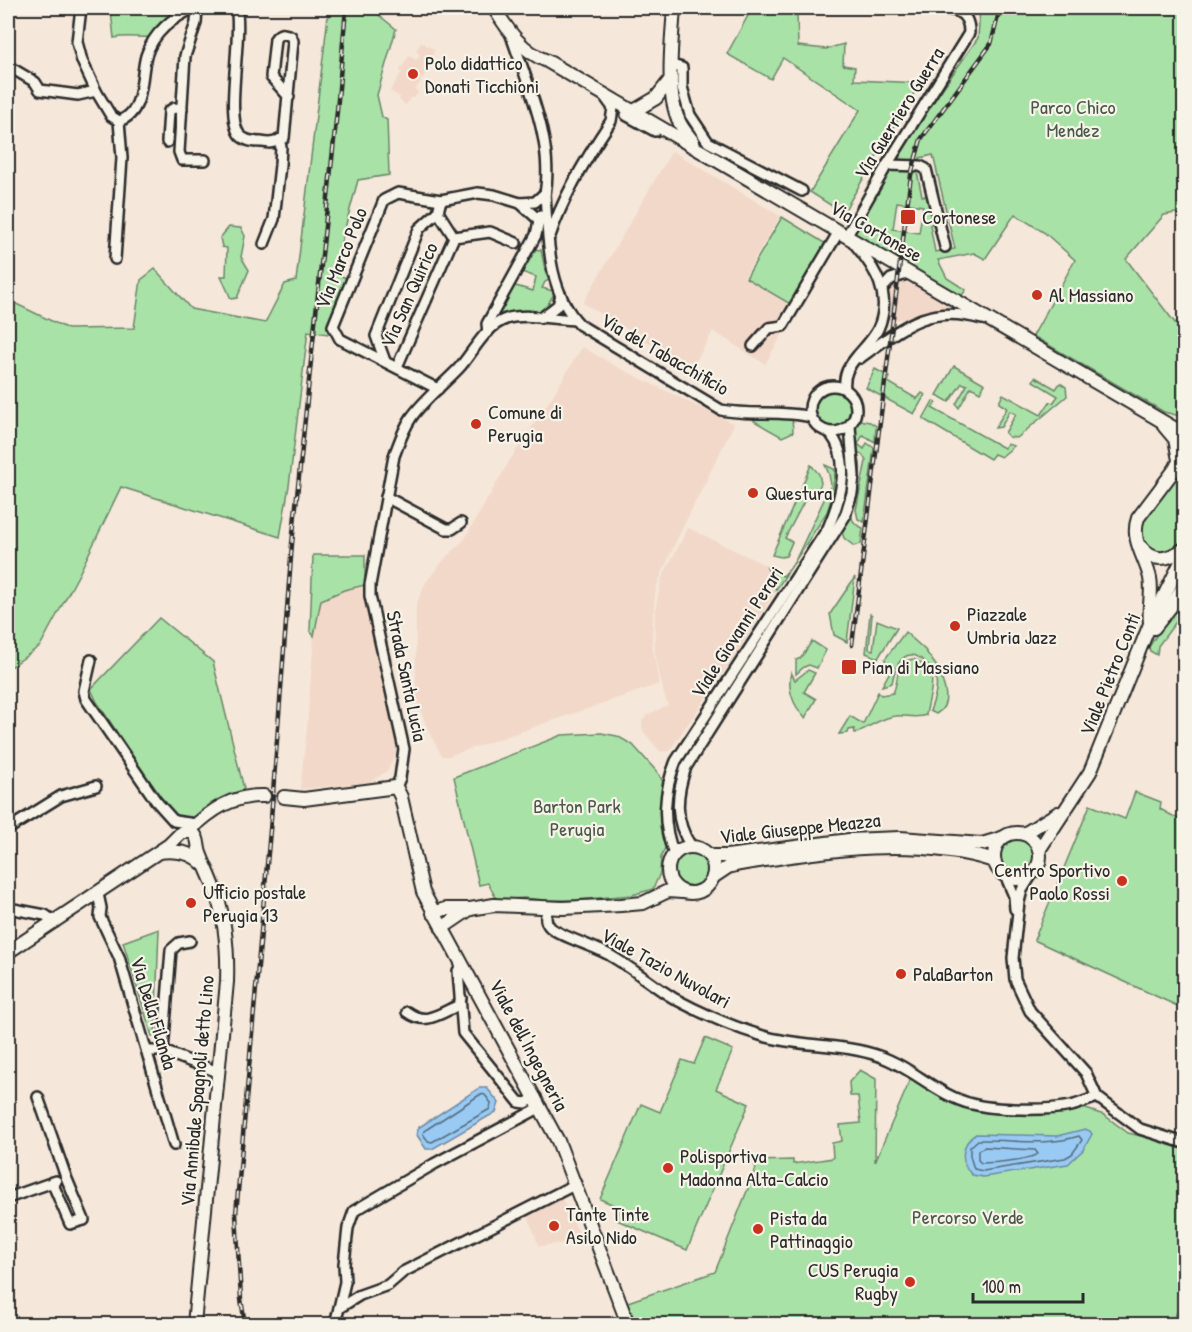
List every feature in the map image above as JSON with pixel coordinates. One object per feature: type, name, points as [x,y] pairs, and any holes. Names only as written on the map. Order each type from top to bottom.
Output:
[{"type":"street","points":[[81,8],[77,42],[82,61],[111,117],[119,120],[133,113],[146,54],[157,35],[173,18],[196,8],[195,23],[185,56],[179,152],[182,160],[205,160]]},
{"type":"street","points":[[236,8],[238,16],[235,124],[240,135],[250,141],[275,143],[284,138],[289,97],[293,41],[291,36],[283,33],[278,34],[274,39],[271,77],[289,97]]},
{"type":"street","points":[[674,8],[671,79],[674,106],[681,126],[698,148]]},
{"type":"street","name":"Via Guerriero Guerra","points":[[753,346],[769,328],[783,326],[845,237],[969,33],[969,24],[963,14],[953,10],[921,8]]},
{"type":"street","name":"Via Cortonese","points":[[497,12],[512,35],[537,57],[548,61],[627,110],[658,124],[845,237],[999,324],[1185,434]]},
{"type":"street","name":"Via Cortonese","points":[[497,12],[548,61]]},
{"type":"street","points":[[488,332],[487,324],[536,235],[545,193],[545,146],[542,126],[512,35]]},
{"type":"street","points":[[672,64],[682,68],[682,87],[690,115],[708,142],[802,191]]},
{"type":"street","points":[[8,66],[35,82],[40,90],[78,95],[96,91]]},
{"type":"street","points":[[548,241],[561,207],[611,121],[627,110],[656,98],[671,79]]},
{"type":"street","points":[[602,94],[613,108],[611,121]]},
{"type":"street","points":[[658,124],[669,118],[674,106]]},
{"type":"street","points":[[167,142],[169,111],[174,108],[182,109]]},
{"type":"street","points":[[627,110],[665,136],[686,146],[698,148]]},
{"type":"street","points":[[115,259],[122,158],[119,120]]},
{"type":"street","points":[[264,244],[274,219],[280,165],[279,140]]},
{"type":"street","points":[[887,165],[920,166],[926,169],[945,247]]},
{"type":"street","name":"Via Marco Polo","points":[[385,361],[340,339],[333,326],[384,200],[398,193],[441,200]]},
{"type":"street","points":[[438,389],[385,361],[376,336],[420,229],[438,212],[441,200],[478,193],[520,203],[535,202],[545,193]]},
{"type":"street","name":"Via del Tabacchificio","points":[[545,193],[552,267],[561,295],[580,325],[721,410],[741,414],[791,413],[811,417]]},
{"type":"street","points":[[520,203],[539,220]]},
{"type":"street","name":"Via San Quirico","points":[[438,212],[454,237]]},
{"type":"street","name":"Via San Quirico","points":[[454,237],[489,232],[516,243]]},
{"type":"street","name":"Via San Quirico","points":[[397,368],[454,237]]},
{"type":"street","points":[[845,237],[875,270],[882,289],[883,306],[878,329],[851,365],[844,380],[845,389]]},
{"type":"street","points":[[882,289],[891,279],[910,273]]},
{"type":"street","points":[[541,318],[558,305],[561,295]]},
{"type":"street","points":[[851,365],[908,324],[921,318],[947,314],[970,316],[999,324]]},
{"type":"street","name":"Via del Tabacchificio","points":[[488,332],[512,317],[575,320]]},
{"type":"street","name":"Strada Santa Lucia","points":[[396,787],[400,778],[404,749],[370,585],[394,456],[404,430],[420,406],[459,368],[488,332]]},
{"type":"street","points":[[826,386],[845,389],[852,395],[856,404],[855,418],[850,426],[830,433],[819,428],[811,417],[809,408],[812,399],[826,386]]},
{"type":"street","points":[[1157,418],[1185,425]]},
{"type":"street","points":[[1150,624],[1150,578],[1137,542],[1136,526],[1138,518],[1181,461],[1175,439],[1157,418]]},
{"type":"street","name":"Viale Giovanni Perari","points":[[691,846],[680,825],[677,802],[686,767],[845,516],[854,476],[850,426]]},
{"type":"street","name":"Viale Giovanni Perari","points":[[674,853],[667,825],[666,802],[668,782],[676,761],[828,528],[838,502],[842,462],[837,442],[830,433]]},
{"type":"street","points":[[386,497],[446,529],[461,523]]},
{"type":"street","points":[[1137,542],[1146,553],[1159,559],[1173,556],[1185,549]]},
{"type":"street","name":"Viale Pietro Conti","points":[[1185,556],[1150,624],[1090,772],[1044,839],[1039,850],[1039,863],[1022,890],[1016,914],[1013,958],[1015,979],[1030,1011],[1086,1073],[1097,1097],[1140,1129],[1185,1143]]},
{"type":"street","points":[[1145,638],[1185,585]]},
{"type":"street","points":[[91,660],[84,691],[86,699],[156,801],[174,821],[192,828]]},
{"type":"street","points":[[8,829],[62,796],[96,786]]},
{"type":"street","points":[[284,797],[304,799],[396,787]]},
{"type":"street","name":"Viale dell'Ingegneria","points":[[396,787],[401,797],[423,892],[539,1102],[576,1184],[628,1324]]},
{"type":"street","points":[[8,952],[98,894],[156,853],[185,848],[179,834],[192,828],[233,799],[264,796]]},
{"type":"street","name":"Viale Pietro Conti","points":[[1002,838],[1009,834],[1024,834],[1069,805]]},
{"type":"street","name":"Via Annibale Spagnoli detto Lino","points":[[192,828],[197,837],[185,848],[204,865],[210,875],[219,902],[228,958],[194,1324]]},
{"type":"street","points":[[1024,834],[1036,843],[1039,850]]},
{"type":"street","name":"Viale Giuseppe Meazza","points":[[710,856],[727,856],[849,840],[900,838],[982,844],[1002,838]]},
{"type":"street","points":[[994,861],[995,848],[1002,838]]},
{"type":"street","points":[[433,913],[445,909],[471,909],[494,905],[550,907],[643,903],[668,891],[697,893],[704,890],[713,877],[713,862],[710,856],[705,851],[691,846],[679,849],[668,864],[668,876],[658,895]]},
{"type":"street","name":"Viale Giuseppe Meazza","points":[[713,877],[728,867],[740,864],[828,851],[869,848],[951,851],[994,861]]},
{"type":"street","name":"Viale Pietro Conti","points":[[994,861],[996,867],[1006,877],[1014,896],[1016,914]]},
{"type":"street","points":[[1006,877],[1019,879],[1032,874]]},
{"type":"street","points":[[668,876],[675,888],[682,892]]},
{"type":"street","name":"Via Della Filanda","points":[[98,894],[100,917],[119,957],[174,1145]]},
{"type":"street","name":"Viale Tazio Nuvolari","points":[[550,907],[546,913],[546,920],[553,931],[611,955],[683,1003],[729,1024],[796,1043],[848,1049],[878,1056],[901,1065],[953,1097],[970,1104],[1017,1108],[1068,1106],[1097,1097]]},
{"type":"street","points":[[8,908],[45,915],[55,922]]},
{"type":"street","points":[[442,928],[471,909]]},
{"type":"street","points":[[163,1051],[171,950],[179,943],[189,940]]},
{"type":"street","points":[[462,963],[458,971],[463,1033],[519,1102],[539,1102]]},
{"type":"street","points":[[407,1012],[415,1018],[427,1020],[459,1005],[461,998]]},
{"type":"street","points":[[147,1051],[163,1051],[218,1072]]},
{"type":"street","points":[[38,1097],[84,1220],[69,1224],[52,1182]]},
{"type":"street","points":[[335,1324],[345,1282],[344,1264],[348,1228],[354,1211],[539,1102]]},
{"type":"street","points":[[8,1195],[66,1177]]},
{"type":"street","points":[[339,1308],[360,1295],[388,1285],[403,1272],[576,1184]]},
{"type":"shaded area","name":"Polo didattico Donati Ticchioni","points":[[421,42],[435,50],[428,62],[431,65],[415,90],[418,92],[406,105],[399,100],[400,97],[390,91],[409,56],[417,60],[420,54],[416,51]]},
{"type":"shaded area","points":[[672,151],[780,216],[744,278],[792,306],[829,254],[765,364],[713,331],[692,368],[583,303]]},
{"type":"shaded area","points":[[898,281],[913,284],[952,306],[887,321],[890,287]]},
{"type":"shaded area","points":[[582,347],[619,368],[734,424],[656,587],[652,643],[659,684],[449,756],[442,756],[416,699],[416,605],[426,582],[464,540],[510,460]]},
{"type":"shaded area","points":[[688,528],[767,566],[766,570],[776,590],[739,650],[669,751],[660,751],[643,731],[642,722],[647,715],[668,705],[655,653],[655,612],[662,578]]},
{"type":"shaded area","points":[[365,585],[396,753],[387,771],[370,782],[300,789],[314,636],[321,600],[344,590]]},
{"type":"shaded area","name":"Tante Tinte Asilo Nido","points":[[560,1195],[582,1239],[539,1246],[527,1213]]},
{"type":"green space","points":[[115,8],[174,8],[152,37],[114,38],[111,11]]},
{"type":"green space","points":[[329,8],[370,8],[396,29],[377,95],[382,117],[387,120],[389,175],[358,180],[333,272],[346,278],[328,334],[308,331],[289,486],[280,537],[121,487],[79,574],[40,646],[8,669],[8,300],[68,329],[134,328],[141,280],[155,269],[191,309],[265,323],[285,284],[296,281]]},
{"type":"green space","name":"Parco Chico Mendez","points":[[980,8],[1184,8],[1184,214],[1182,212],[1164,215],[1126,259],[1175,323],[1184,318],[1184,417],[1164,412],[1033,336],[1075,260],[1045,233],[1015,214],[985,259],[974,253],[938,260],[947,278],[966,290],[962,295],[851,235],[889,169],[917,172],[922,196],[928,196],[934,222],[930,225],[935,252],[955,249],[933,155],[920,158],[919,162],[896,162],[899,151],[978,38]],"holes":[[[897,202],[923,206],[919,233],[893,229]]]},
{"type":"green space","points":[[750,12],[797,14],[798,46],[826,49],[844,44],[843,65],[855,67],[854,80],[920,83],[843,213],[810,192],[860,110],[783,58],[771,79],[727,54]]},
{"type":"green space","points":[[782,217],[826,244],[792,305],[746,278]]},
{"type":"green space","points":[[229,227],[241,228],[245,236],[241,257],[249,270],[237,298],[231,299],[221,276],[226,276],[227,248],[222,247],[220,238]]},
{"type":"green space","points":[[533,249],[541,250],[549,280],[542,288],[553,291],[554,294],[540,312],[515,311],[495,317],[512,285],[533,291],[536,277],[519,271]]},
{"type":"green space","points":[[954,366],[985,384],[980,392],[971,387],[959,408],[956,404],[967,385],[962,383],[949,402],[937,395]]},
{"type":"green space","points":[[875,369],[890,377],[888,382],[917,399],[922,393],[925,395],[914,414],[866,388]]},
{"type":"green space","points":[[1035,377],[1056,389],[1060,383],[1066,387],[1067,396],[1017,438],[1009,437],[1005,433],[1016,414],[1010,411],[1001,427],[995,428],[1007,408],[999,403],[1003,394],[1041,415],[1050,402],[1053,403],[1058,396],[1033,381]]},
{"type":"green space","points":[[833,391],[846,397],[852,410],[846,423],[833,429],[820,423],[814,410],[820,397]]},
{"type":"green space","points":[[933,401],[936,402],[932,408],[1004,448],[1007,444],[1014,446],[1001,457],[994,454],[990,459],[923,419]]},
{"type":"green space","points":[[756,416],[792,417],[793,432],[782,437],[754,421]]},
{"type":"green space","points":[[859,420],[876,426],[875,442],[863,435],[858,444],[864,449],[867,443],[874,448],[864,522],[858,519],[856,510],[866,461],[862,454],[854,451],[853,428]]},
{"type":"green space","points":[[855,457],[858,457],[860,473],[853,502],[852,518],[863,528],[861,544],[854,546],[844,538],[842,532],[847,517]]},
{"type":"green space","points":[[811,465],[819,474],[821,483],[815,497],[808,494],[785,538],[792,542],[786,556],[772,555]]},
{"type":"green space","points":[[825,465],[834,469],[835,473],[831,500],[827,512],[795,561],[831,485]]},
{"type":"green space","points":[[1184,469],[1184,536],[1176,547],[1167,552],[1144,547],[1140,527],[1143,519]]},
{"type":"green space","points":[[313,555],[365,555],[365,585],[344,590],[321,600],[314,636],[310,631]]},
{"type":"green space","points":[[792,565],[776,590],[767,568],[783,576]]},
{"type":"green space","points":[[855,577],[847,642],[834,635],[830,614]]},
{"type":"green space","points":[[1184,591],[1184,611],[1158,646],[1157,655],[1150,651],[1149,647]]},
{"type":"green space","points":[[870,614],[872,615],[869,649],[873,650],[877,620],[897,628],[878,658],[866,653]]},
{"type":"green space","points":[[159,618],[213,662],[244,789],[192,820],[174,818],[97,702],[91,689]]},
{"type":"green space","points":[[905,632],[925,650],[937,667],[932,670],[918,657],[906,656],[897,666],[892,683],[882,686],[893,666],[885,662],[885,659]]},
{"type":"green space","points":[[812,641],[826,650],[817,668],[809,665],[796,674],[796,660],[801,658]]},
{"type":"green space","points":[[913,659],[922,663],[931,676],[931,691],[926,715],[891,717],[855,733],[854,729],[849,730],[848,733],[839,734],[850,716],[863,724],[878,692],[881,695],[893,693],[902,664]]},
{"type":"green space","points":[[808,670],[815,673],[804,692],[816,699],[805,718],[792,697],[790,679],[791,672],[795,680]]},
{"type":"green space","points":[[939,672],[946,700],[936,714],[930,711],[936,688],[934,673]]},
{"type":"green space","name":"Barton Park Perugia","points":[[601,733],[617,736],[633,745],[663,782],[660,806],[665,848],[661,857],[660,873],[653,889],[632,895],[576,900],[524,898],[497,900],[488,883],[479,885],[454,777],[562,735]]},
{"type":"green space","name":"Centro Sportivo Paolo Rossi","points":[[1135,792],[1161,802],[1160,809],[1184,822],[1184,1009],[1034,940],[1090,805],[1125,819]]},
{"type":"green space","points":[[1017,837],[1030,843],[1036,856],[1030,869],[1017,875],[1004,869],[998,856],[1004,843]]},
{"type":"green space","points":[[691,852],[704,857],[709,870],[704,883],[691,888],[678,883],[673,870],[678,857]]},
{"type":"green space","points":[[159,929],[155,1036],[152,1036],[123,942]]},
{"type":"green space","name":"Polisportiva Madonna Alta-Calcio","points":[[705,1038],[733,1050],[716,1089],[749,1104],[687,1250],[617,1220],[621,1208],[600,1199],[641,1104],[660,1112],[682,1060],[694,1064]]},
{"type":"green space","name":"Percorso Verde","points":[[860,1070],[876,1079],[875,1162],[911,1078],[963,1108],[1014,1114],[1080,1107],[1104,1115],[1128,1133],[1184,1146],[1184,1324],[633,1324],[625,1303],[715,1272],[756,1168],[752,1161],[793,1160],[793,1164],[833,1158],[832,1143],[842,1141],[840,1125],[861,1123],[858,1096],[850,1096],[849,1082]]},
{"type":"water","points":[[479,1088],[487,1088],[499,1103],[496,1112],[432,1149],[426,1149],[417,1135],[418,1128]]},
{"type":"water","points":[[1085,1129],[1092,1134],[1083,1150],[1068,1164],[983,1177],[972,1175],[965,1164],[964,1153],[967,1142],[976,1134],[1057,1136]]},
{"type":"waterway","points":[[1172,1324],[1184,1296]]},
{"type":"tunnel","points":[[264,796],[284,797]]},
{"type":"railway","points":[[245,1324],[241,1299],[236,1214],[271,819],[292,544],[346,8]]},
{"type":"railway","points":[[852,645],[911,175],[921,139],[991,44],[1000,8]]},
{"type":"place","name":"Polo didattico Donati Ticchioni","points":[[413,74]]},
{"type":"place","name":"Cortonese","points":[[908,217]]},
{"type":"place","name":"Al Massiano","points":[[1037,295]]},
{"type":"place","name":"Comune di Perugia","points":[[476,424]]},
{"type":"place","name":"Questura","points":[[753,493]]},
{"type":"place","name":"Piazzale Umbria Jazz","points":[[955,626]]},
{"type":"place","name":"Pian di Massiano","points":[[849,667]]},
{"type":"place","name":"Centro Sportivo Paolo Rossi","points":[[1122,881]]},
{"type":"place","name":"Ufficio postale Perugia 13","points":[[191,903]]},
{"type":"place","name":"PalaBarton","points":[[901,974]]},
{"type":"place","name":"Polisportiva Madonna Alta-Calcio","points":[[668,1168]]},
{"type":"place","name":"Tante Tinte Asilo Nido","points":[[554,1226]]},
{"type":"place","name":"Pista da Pattinaggio","points":[[758,1229]]},
{"type":"place","name":"CUS Perugia Rugby","points":[[910,1282]]}]
